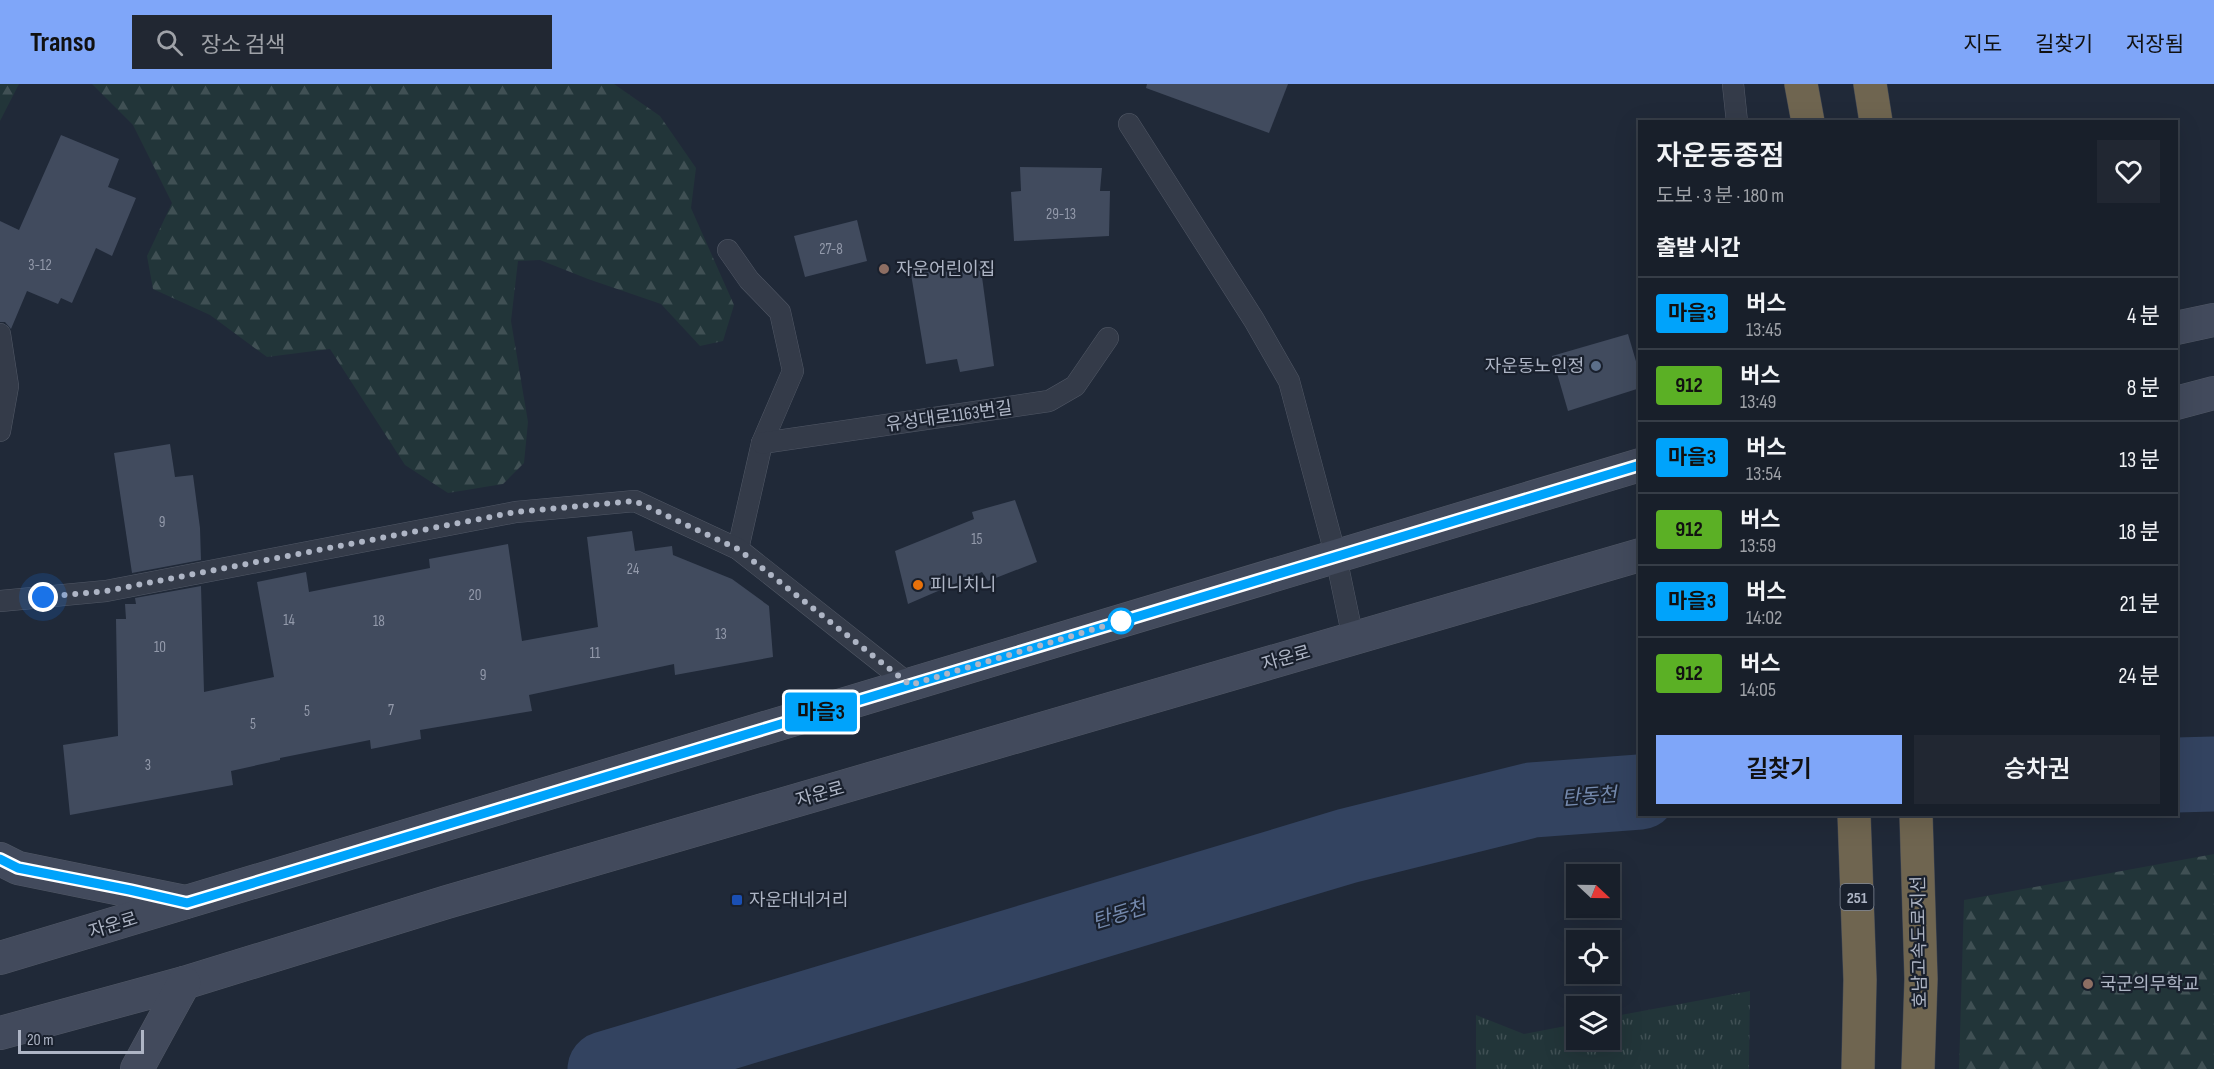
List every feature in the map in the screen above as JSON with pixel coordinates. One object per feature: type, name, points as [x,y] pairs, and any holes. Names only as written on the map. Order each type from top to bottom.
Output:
[{"type":"highway","points":[[1801,84],[1808,120]]},
{"type":"highway","points":[[1870,84],[1876,120]]},
{"type":"highway","name":"251","points":[[1854,816],[1860,980],[1858,1069]]},
{"type":"highway","name":"호남고속도로지선","points":[[1917,816],[1921,979],[1918,1069]]},
{"type":"street","points":[[2178,328],[2214,320]]},
{"type":"street","points":[[2178,402],[2214,393]]},
{"type":"street","name":"자운로","points":[[0,958],[1638,466]]},
{"type":"street","name":"자운로","points":[[0,1033],[184,983],[459,899],[1638,556]]},
{"type":"street","points":[[0,859],[18,868],[187,903]]},
{"type":"street","points":[[141,1061],[184,983]]},
{"type":"lane","points":[[1733,84],[1737,120]]},
{"type":"lane","points":[[1129,124],[1254,320],[1289,381],[1336,557],[1353,638]]},
{"type":"lane","points":[[728,250],[750,280],[780,312],[793,371],[762,444],[738,549]]},
{"type":"lane","points":[[0,334],[8,386],[0,431]]},
{"type":"lane","name":"유성대로1163번길","points":[[762,444],[1049,401],[1075,386],[1108,338]]},
{"type":"lane","points":[[0,601],[106,591],[516,512],[635,501],[738,549],[910,685]]},
{"type":"green space","points":[[0,84],[19,84],[0,121]]},
{"type":"green space","points":[[92,84],[614,84],[660,116],[696,168],[691,208],[734,305],[723,341],[700,346],[661,304],[540,260],[518,261],[511,321],[528,422],[524,463],[503,484],[448,493],[405,465],[330,349],[267,357],[210,315],[153,289],[147,256],[172,203],[133,125]]},
{"type":"green space","name":"국군의무학교","points":[[2214,854],[2214,1069],[1959,1069],[1964,900]]},
{"type":"green space","points":[[1750,991],[1749,1069],[1476,1069],[1476,1015],[1524,1034],[1566,1026],[1566,1050],[1620,1050],[1620,1015]]},
{"type":"building","points":[[1147,84],[1288,84],[1269,133],[1146,88]]},
{"type":"building","points":[[61,135],[119,159],[108,187],[136,198],[112,256],[96,248],[72,303],[61,298],[58,304],[27,291],[11,329],[5,322],[0,322],[0,221],[19,230]]},
{"type":"building","points":[[1020,167],[1102,168],[1100,191],[1110,191],[1109,236],[1014,241],[1011,192],[1021,191]]},
{"type":"building","points":[[857,220],[867,261],[805,277],[794,236]]},
{"type":"building","points":[[980,262],[994,366],[960,372],[957,359],[926,364],[911,274]]},
{"type":"building","name":"자운동노인정","points":[[1628,334],[1638,368],[1638,389],[1568,411],[1552,356]]},
{"type":"building","points":[[170,444],[175,477],[193,475],[200,528],[201,560],[132,573],[114,453]]},
{"type":"building","points":[[1015,500],[1037,562],[988,581],[982,572],[908,604],[895,551],[974,519],[972,512]]},
{"type":"building","points":[[632,531],[635,551],[672,546],[673,555],[732,579],[769,606],[773,657],[675,675],[674,664],[529,695],[532,711],[420,730],[421,739],[371,749],[370,740],[280,758],[280,760],[231,771],[233,785],[70,815],[63,745],[118,736],[116,619],[126,619],[125,604],[136,604],[135,598],[201,586],[204,692],[274,677],[257,582],[306,572],[309,592],[430,568],[429,559],[508,544],[522,641],[598,627],[587,537]]},
{"type":"waterway","name":"탄동천","points":[[2178,775],[2214,774]]},
{"type":"waterway","name":"탄동천","points":[[605,1069],[1347,846],[1532,800],[1638,792]]},
{"type":"bus line","name":"마을3","points":[[0,859],[18,868],[187,903],[1638,466]]},
{"type":"place","name":"자운어린이집","points":[[884,269]]},
{"type":"place","name":"자운동노인정","points":[[1596,366]]},
{"type":"place","name":"피니치니","points":[[918,585]]},
{"type":"place","name":"자운대네거리","points":[[737,900]]},
{"type":"place","name":"국군의무학교","points":[[2088,984]]},
{"type":"route","points":[[43,597],[106,591],[516,512],[635,501],[738,549],[910,685],[1121,621]]}]
